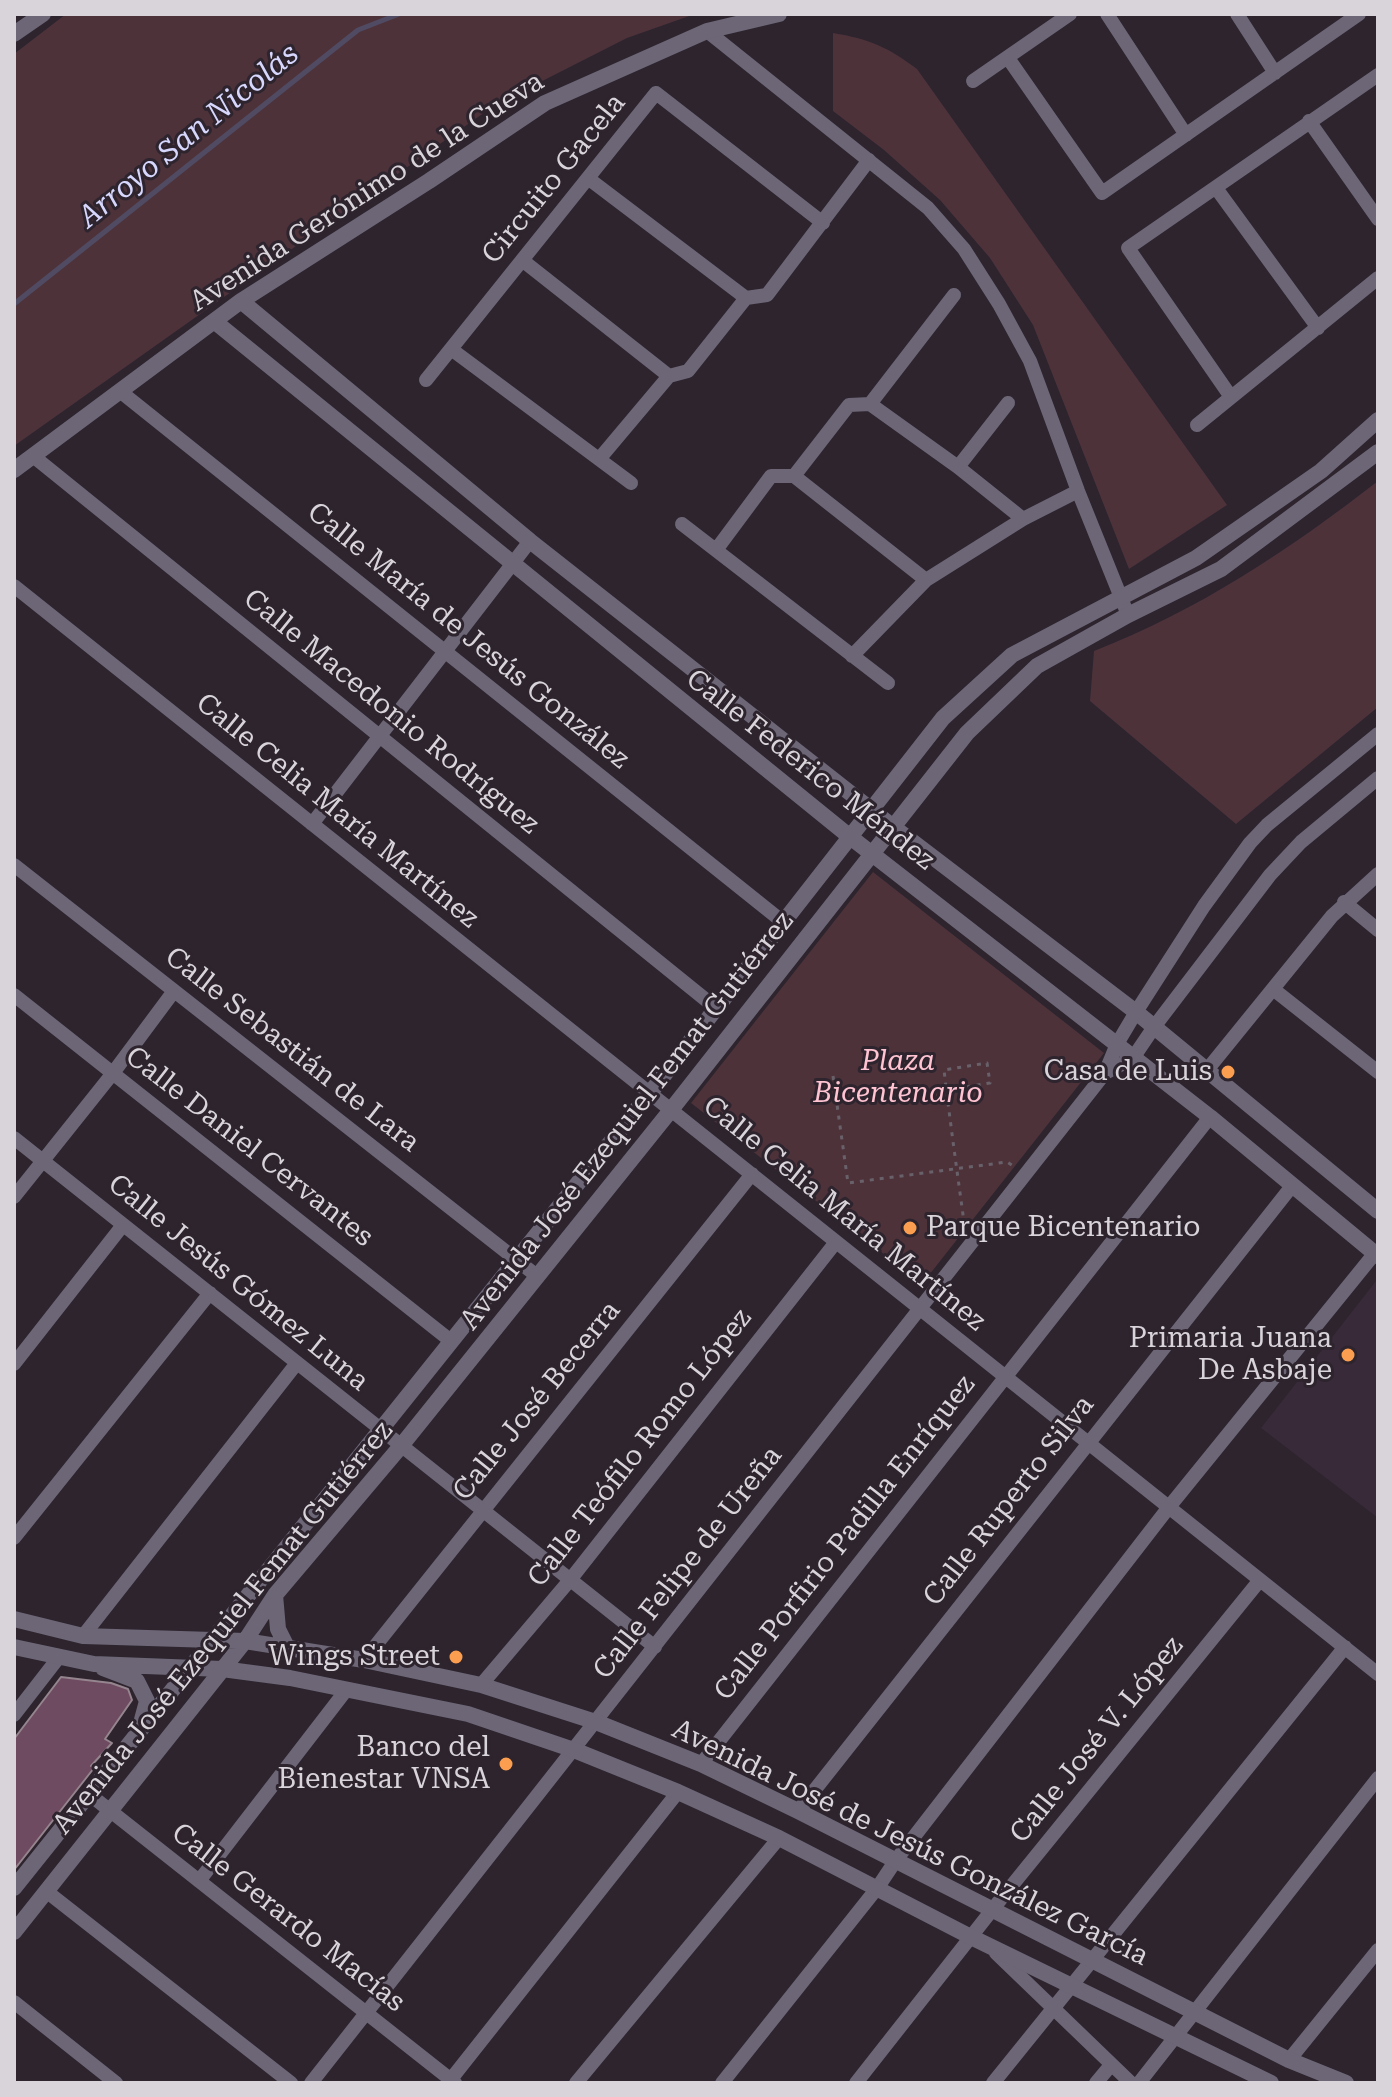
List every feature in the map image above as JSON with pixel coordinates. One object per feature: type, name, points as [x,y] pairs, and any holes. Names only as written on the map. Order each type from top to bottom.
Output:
[{"type":"street","points":[[14,34],[43,14]]},
{"type":"street","name":"Avenida Gerónimo de la Cueva","points":[[14,470],[241,301],[545,103],[707,31],[779,14]]},
{"type":"street","points":[[973,81],[1070,14]]},
{"type":"street","points":[[1107,14],[1186,135]]},
{"type":"street","points":[[1237,14],[1275,73]]},
{"type":"street","points":[[1008,58],[1102,193],[1359,14]]},
{"type":"street","points":[[707,31],[928,208],[964,249],[1030,361],[1128,615]]},
{"type":"street","points":[[1231,397],[1128,248],[1378,75]]},
{"type":"street","name":"Circuito Gacela","points":[[426,380],[656,93],[823,223]]},
{"type":"street","points":[[1309,121],[1378,219]]},
{"type":"street","points":[[600,458],[669,376],[688,371],[746,298],[767,295],[869,160]]},
{"type":"street","points":[[589,179],[746,298]]},
{"type":"street","points":[[1216,188],[1318,328]]},
{"type":"street","points":[[522,260],[669,376]]},
{"type":"street","points":[[1197,425],[1378,278]]},
{"type":"street","points":[[870,404],[954,295]]},
{"type":"street","name":"Calle Federico Méndez","points":[[241,301],[530,541],[892,826],[1136,1012],[1378,1211]]},
{"type":"street","name":"Calle Federico Méndez","points":[[214,321],[849,836],[1210,1117],[1376,1255]]},
{"type":"street","points":[[451,349],[631,483]]},
{"type":"street","name":"Calle María de Jesús González","points":[[121,392],[783,922]]},
{"type":"street","points":[[958,467],[1008,403]]},
{"type":"street","points":[[794,476],[849,405],[870,404],[958,467],[1023,519]]},
{"type":"street","name":"Avenida José Ezequiel Femat Gutiérrez","points":[[14,1888],[650,1093],[943,718],[1012,655],[1196,558],[1321,471],[1378,420]]},
{"type":"street","name":"Avenida José Ezequiel Femat Gutiérrez","points":[[14,1932],[245,1641],[275,1595],[401,1446],[671,1110],[967,733],[1037,666],[1128,615],[1221,569],[1378,452]]},
{"type":"street","name":"Calle Macedonio Rodríguez","points":[[33,456],[716,1008]]},
{"type":"street","points":[[716,550],[771,476],[794,476],[926,580]]},
{"type":"street","points":[[852,656],[926,580],[1023,519],[1078,491]]},
{"type":"street","points":[[682,524],[888,683]]},
{"type":"street","points":[[312,824],[530,541]]},
{"type":"street","name":"Calle Celia María Martínez","points":[[14,586],[1378,1674]]},
{"type":"street","name":"Calle Felipe de Ureña","points":[[311,2083],[1105,1073],[1117,1044],[1136,1012],[1204,906],[1250,843],[1267,825],[1378,734]]},
{"type":"street","name":"Calle Felipe de Ureña","points":[[1105,1073],[1133,1058],[1270,875],[1301,842],[1378,778]]},
{"type":"street","name":"Calle Sebastián de Lara","points":[[14,865],[537,1276]]},
{"type":"street","points":[[1207,1070],[1344,902],[1378,874]]},
{"type":"street","points":[[1344,902],[1378,930]]},
{"type":"street","points":[[1273,989],[1378,1072]]},
{"type":"street","points":[[14,1197],[174,991]]},
{"type":"street","name":"Calle Daniel Cervantes","points":[[14,995],[451,1341]]},
{"type":"street","name":"Calle Porfirio Padilla Enríquez","points":[[701,1764],[1210,1117]]},
{"type":"street","name":"Calle Jesús Gómez Luna","points":[[14,1138],[655,1647]]},
{"type":"street","name":"Calle José Becerra","points":[[364,1660],[752,1174]]},
{"type":"street","name":"Calle Ruperto Silva","points":[[798,1811],[1292,1186]]},
{"type":"street","points":[[14,1364],[123,1225]]},
{"type":"street","name":"Calle Teófilo Romo López","points":[[481,1685],[570,1580],[836,1242]]},
{"type":"street","points":[[722,2083],[878,1887],[1169,1507],[1376,1255]]},
{"type":"street","points":[[14,1538],[210,1293]]},
{"type":"street","points":[[83,1636],[297,1363]]},
{"type":"street","name":"Calle José V. López","points":[[856,2083],[979,1940],[992,1910],[1260,1580]]},
{"type":"street","points":[[275,1595],[278,1629],[287,1647]]},
{"type":"street","name":"Avenida José de Jesús González García","points":[[14,1619],[83,1636],[213,1638],[364,1660],[481,1685],[596,1722],[701,1764],[1289,2060],[1346,2083]]},
{"type":"street","name":"Avenida José de Jesús González García","points":[[14,1647],[94,1664],[222,1669],[347,1689],[468,1714],[574,1750],[678,1792],[779,1838],[1271,2083]]},
{"type":"street","points":[[993,2083],[1345,1647]]},
{"type":"street","points":[[14,1715],[59,1657]]},
{"type":"street","points":[[94,1664],[137,1681],[147,1701],[137,1737]]},
{"type":"street","points":[[199,1881],[347,1689]]},
{"type":"street","points":[[1139,2083],[1378,1778]]},
{"type":"street","points":[[451,2082],[678,1792]]},
{"type":"street","name":"Calle Gerardo Macías","points":[[89,1794],[451,2082]]},
{"type":"street","points":[[576,2083],[779,1838]]},
{"type":"street","points":[[46,1891],[291,2083]]},
{"type":"street","points":[[979,1940],[1131,2083]]},
{"type":"street","points":[[1289,2060],[1378,1950]]},
{"type":"street","points":[[14,2002],[116,2083]]},
{"type":"street","points":[[1096,2083],[1111,2065]]},
{"type":"path","points":[[947,1090],[990,1083],[987,1063],[944,1070],[964,1222],[980,1234]]},
{"type":"path","points":[[833,1076],[848,1183],[1007,1162],[1026,1175]]},
{"type":"shaded area","name":"Primaria Juana De Asbaje","points":[[1378,1282],[1378,1518],[1261,1428]]},
{"type":"green space","points":[[66,14],[695,14],[627,38],[495,105],[14,446],[14,54]]},
{"type":"green space","points":[[833,33],[878,45],[917,69],[1227,505],[1129,569],[1033,325],[990,258],[940,200],[884,150],[833,111]]},
{"type":"green space","points":[[1378,481],[1378,707],[1236,824],[1090,701],[1094,651],[1207,597],[1311,531]]},
{"type":"green space","name":"Plaza Bicentenario","points":[[873,872],[1104,1053],[922,1284],[691,1103]]},
{"type":"building","points":[[61,1677],[111,1683],[128,1689],[132,1700],[105,1739],[112,1743],[91,1766],[94,1768],[14,1870],[14,1739]]},
{"type":"waterway","name":"Arroyo San Nicolás","points":[[14,304],[358,30],[399,14]]},
{"type":"place","name":"Casa de Luis","points":[[1228,1072]]},
{"type":"place","name":"Parque Bicentenario","points":[[910,1228]]},
{"type":"place","name":"Primaria Juana De Asbaje","points":[[1348,1355]]},
{"type":"place","name":"Wings Street","points":[[456,1657]]},
{"type":"place","name":"Banco del Bienestar VNSA","points":[[506,1764]]}]
